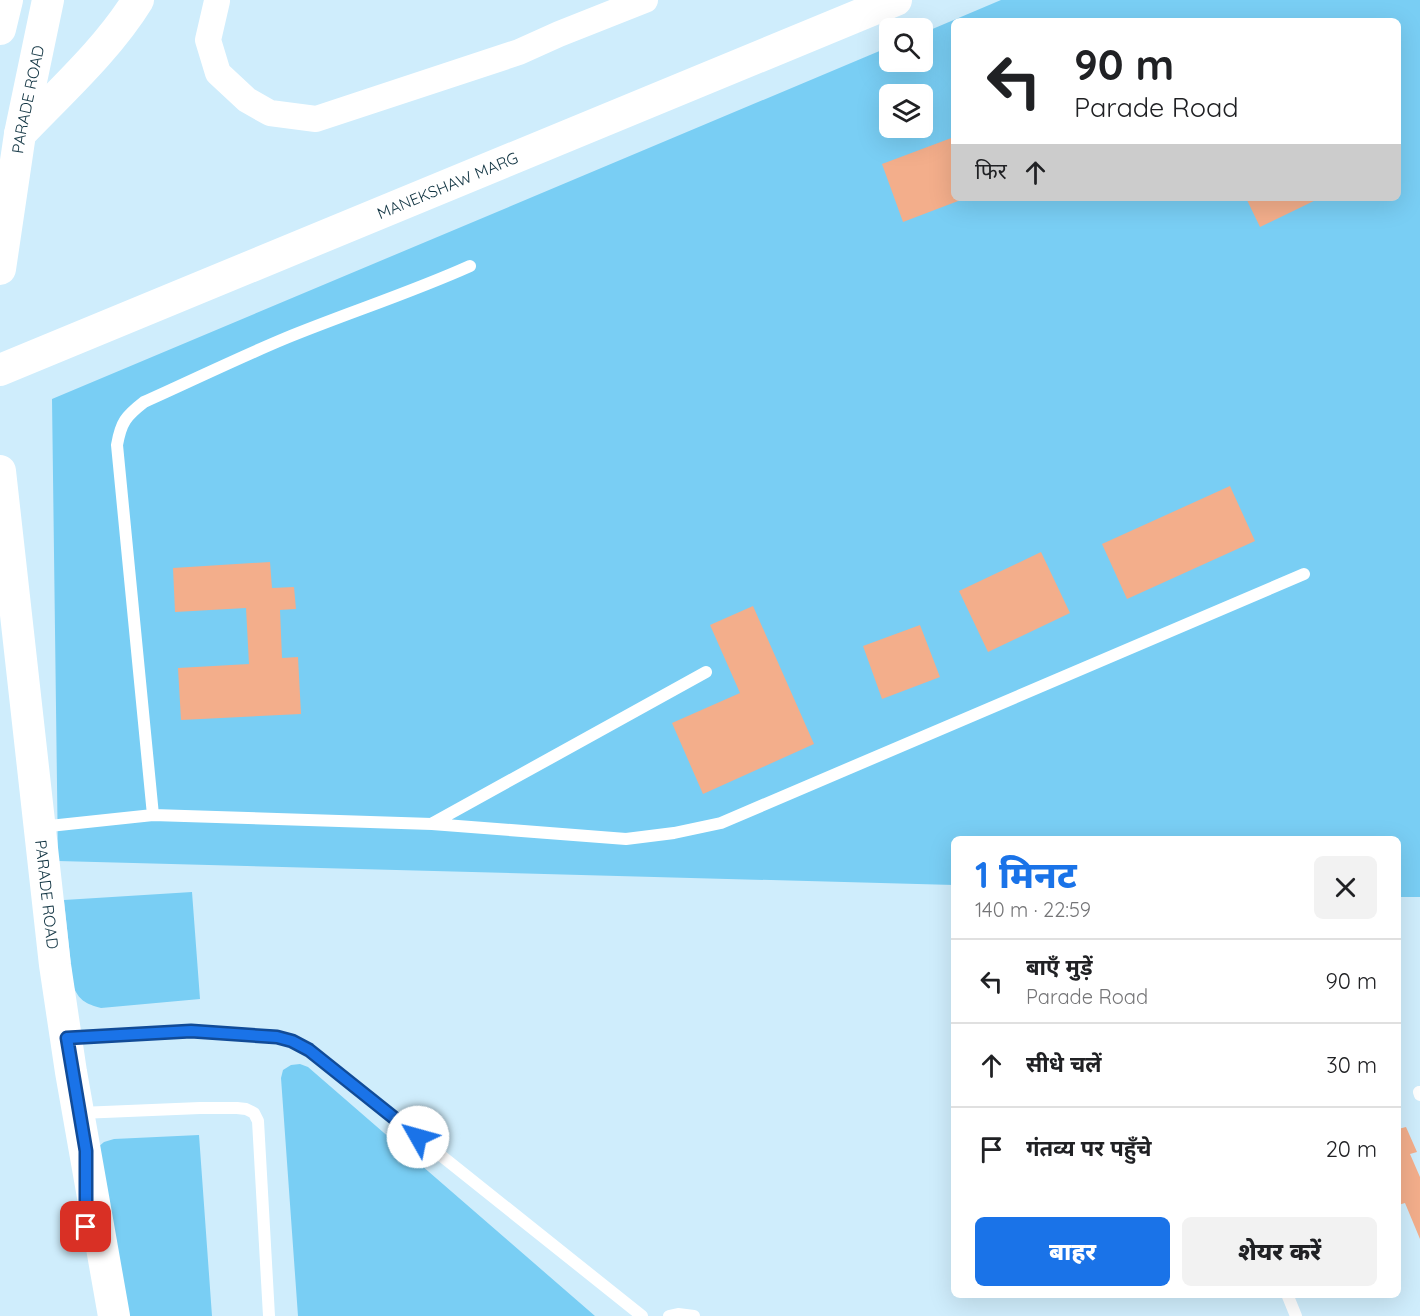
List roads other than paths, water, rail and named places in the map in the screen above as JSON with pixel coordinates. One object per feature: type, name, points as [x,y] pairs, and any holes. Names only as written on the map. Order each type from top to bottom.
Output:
[{"type":"street","points":[[0,29],[7,0]]},
{"type":"street","name":"PARADE ROAD","points":[[0,269],[20,134],[48,0]]},
{"type":"street","points":[[20,134],[83,68],[126,19],[138,0]]},
{"type":"street","points":[[217,1],[208,40],[218,73],[248,100],[270,113],[316,119],[519,52],[645,0]]},
{"type":"street","name":"MANEKSHAW MARG","points":[[0,370],[896,0]]},
{"type":"street","name":"PARADE ROAD","points":[[0,471],[55,965],[114,1316]]},
{"type":"street","points":[[86,1151],[87,1260],[92,1316]]},
{"type":"lane","points":[[153,815],[117,445],[120,428],[129,414],[144,402],[284,339],[428,285],[470,266]]},
{"type":"lane","points":[[39,827],[153,815],[432,824],[626,838],[674,833],[722,823],[1304,574]]},
{"type":"lane","points":[[432,824],[706,672]]},
{"type":"lane","points":[[67,1038],[191,1031],[277,1037],[292,1041],[309,1050],[642,1316]]},
{"type":"lane","points":[[79,1113],[200,1108],[246,1109],[254,1113],[258,1121],[269,1316]]},
{"type":"lane","points":[[1289,1298],[1296,1316]]},
{"type":"lane","points":[[669,1316],[678,1314],[694,1316]]}]
